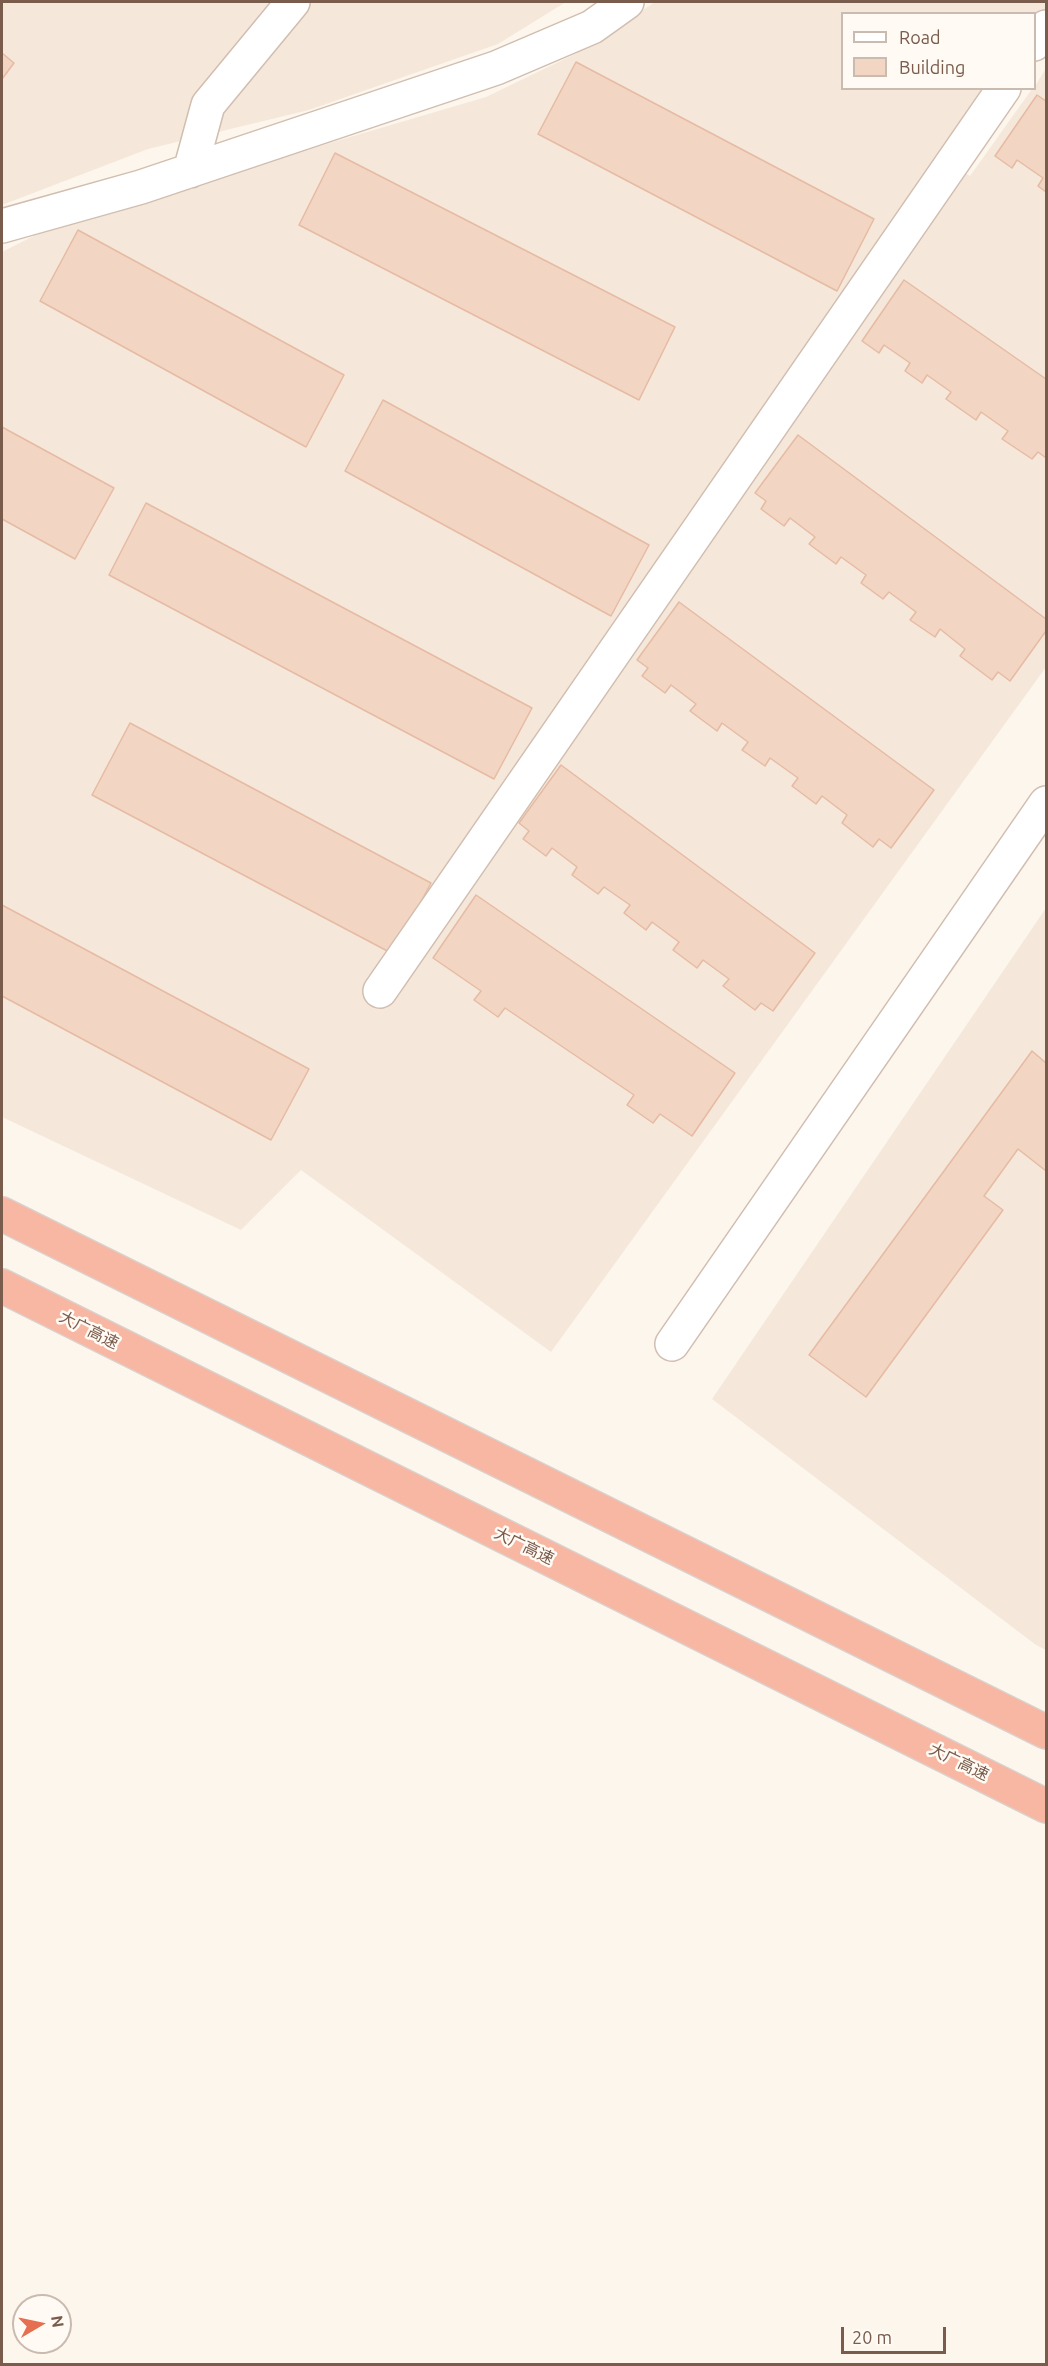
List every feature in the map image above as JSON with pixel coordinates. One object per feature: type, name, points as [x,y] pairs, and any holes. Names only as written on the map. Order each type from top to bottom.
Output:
[{"type":"highway","points":[[2,1214],[1047,1732]]},
{"type":"highway","name":"大广高速","points":[[2,1286],[1047,1806]]},
{"type":"street","points":[[190,171],[208,105],[293,2]]},
{"type":"street","points":[[2,226],[141,187],[496,68],[592,27],[627,2]]},
{"type":"street","points":[[1036,43],[1047,27]]},
{"type":"street","points":[[380,991],[1003,90]]},
{"type":"street","points":[[672,1344],[1047,803]]},
{"type":"shaded area","points":[[2,2],[566,2],[498,44],[309,110],[148,149],[2,205]]},
{"type":"shaded area","points":[[655,2],[1046,2],[1046,9],[1036,24],[1036,12],[841,12],[841,90],[986,90],[938,155],[970,176],[1031,90],[1036,90],[1036,85],[1046,68],[1046,667],[551,1352],[301,1170],[241,1230],[2,1117],[2,252],[61,222],[486,97],[575,54]]},
{"type":"shaded area","points":[[1046,908],[1046,1650],[1036,1645],[712,1399]]},
{"type":"building","points":[[2,53],[14,63],[2,79]]},
{"type":"building","points":[[576,62],[874,219],[837,291],[538,134]]},
{"type":"building","points":[[1037,95],[1046,101],[1046,192],[1038,186],[1043,178],[1017,160],[1012,168],[995,156]]},
{"type":"building","points":[[335,153],[675,327],[639,400],[299,225]]},
{"type":"building","points":[[78,230],[344,375],[306,447],[40,301]]},
{"type":"building","points":[[904,280],[1046,379],[1046,458],[1038,452],[1032,459],[1002,439],[1008,431],[981,412],[976,420],[946,399],[951,392],[927,375],[922,383],[905,371],[910,363],[884,345],[879,353],[862,341]]},
{"type":"building","points":[[383,400],[649,545],[611,616],[345,471]]},
{"type":"building","points":[[2,427],[114,488],[75,559],[2,519]]},
{"type":"building","points":[[798,435],[1046,619],[1046,631],[1010,681],[998,672],[992,680],[960,656],[965,649],[940,629],[935,637],[910,620],[916,612],[889,592],[883,599],[861,583],[866,575],[841,557],[836,564],[809,544],[815,537],[790,518],[784,526],[761,509],[766,501],[755,493]]},
{"type":"building","points":[[146,503],[532,708],[494,779],[109,575]]},
{"type":"building","points":[[679,602],[934,790],[891,848],[879,839],[873,847],[842,823],[847,815],[822,796],[816,804],[792,786],[798,778],[770,758],[765,766],[742,750],[748,742],[722,723],[717,731],[690,711],[696,704],[671,685],[665,693],[642,676],[648,668],[637,660]]},
{"type":"building","points":[[130,723],[431,883],[393,954],[92,795]]},
{"type":"building","points":[[561,765],[815,953],[773,1011],[761,1003],[755,1010],[723,986],[729,979],[703,960],[697,968],[673,950],[679,942],[652,922],[646,930],[624,913],[630,905],[604,887],[598,894],[572,875],[577,867],[552,848],[546,856],[523,839],[529,831],[519,823]]},
{"type":"building","points":[[476,895],[735,1073],[692,1136],[660,1114],[653,1123],[627,1105],[634,1095],[505,1008],[498,1017],[474,1000],[481,991],[433,958]]},
{"type":"building","points":[[2,905],[309,1069],[271,1140],[2,996]]},
{"type":"building","points":[[1032,1051],[1046,1063],[1046,1171],[1018,1149],[984,1196],[1003,1210],[866,1397],[809,1355]]}]
